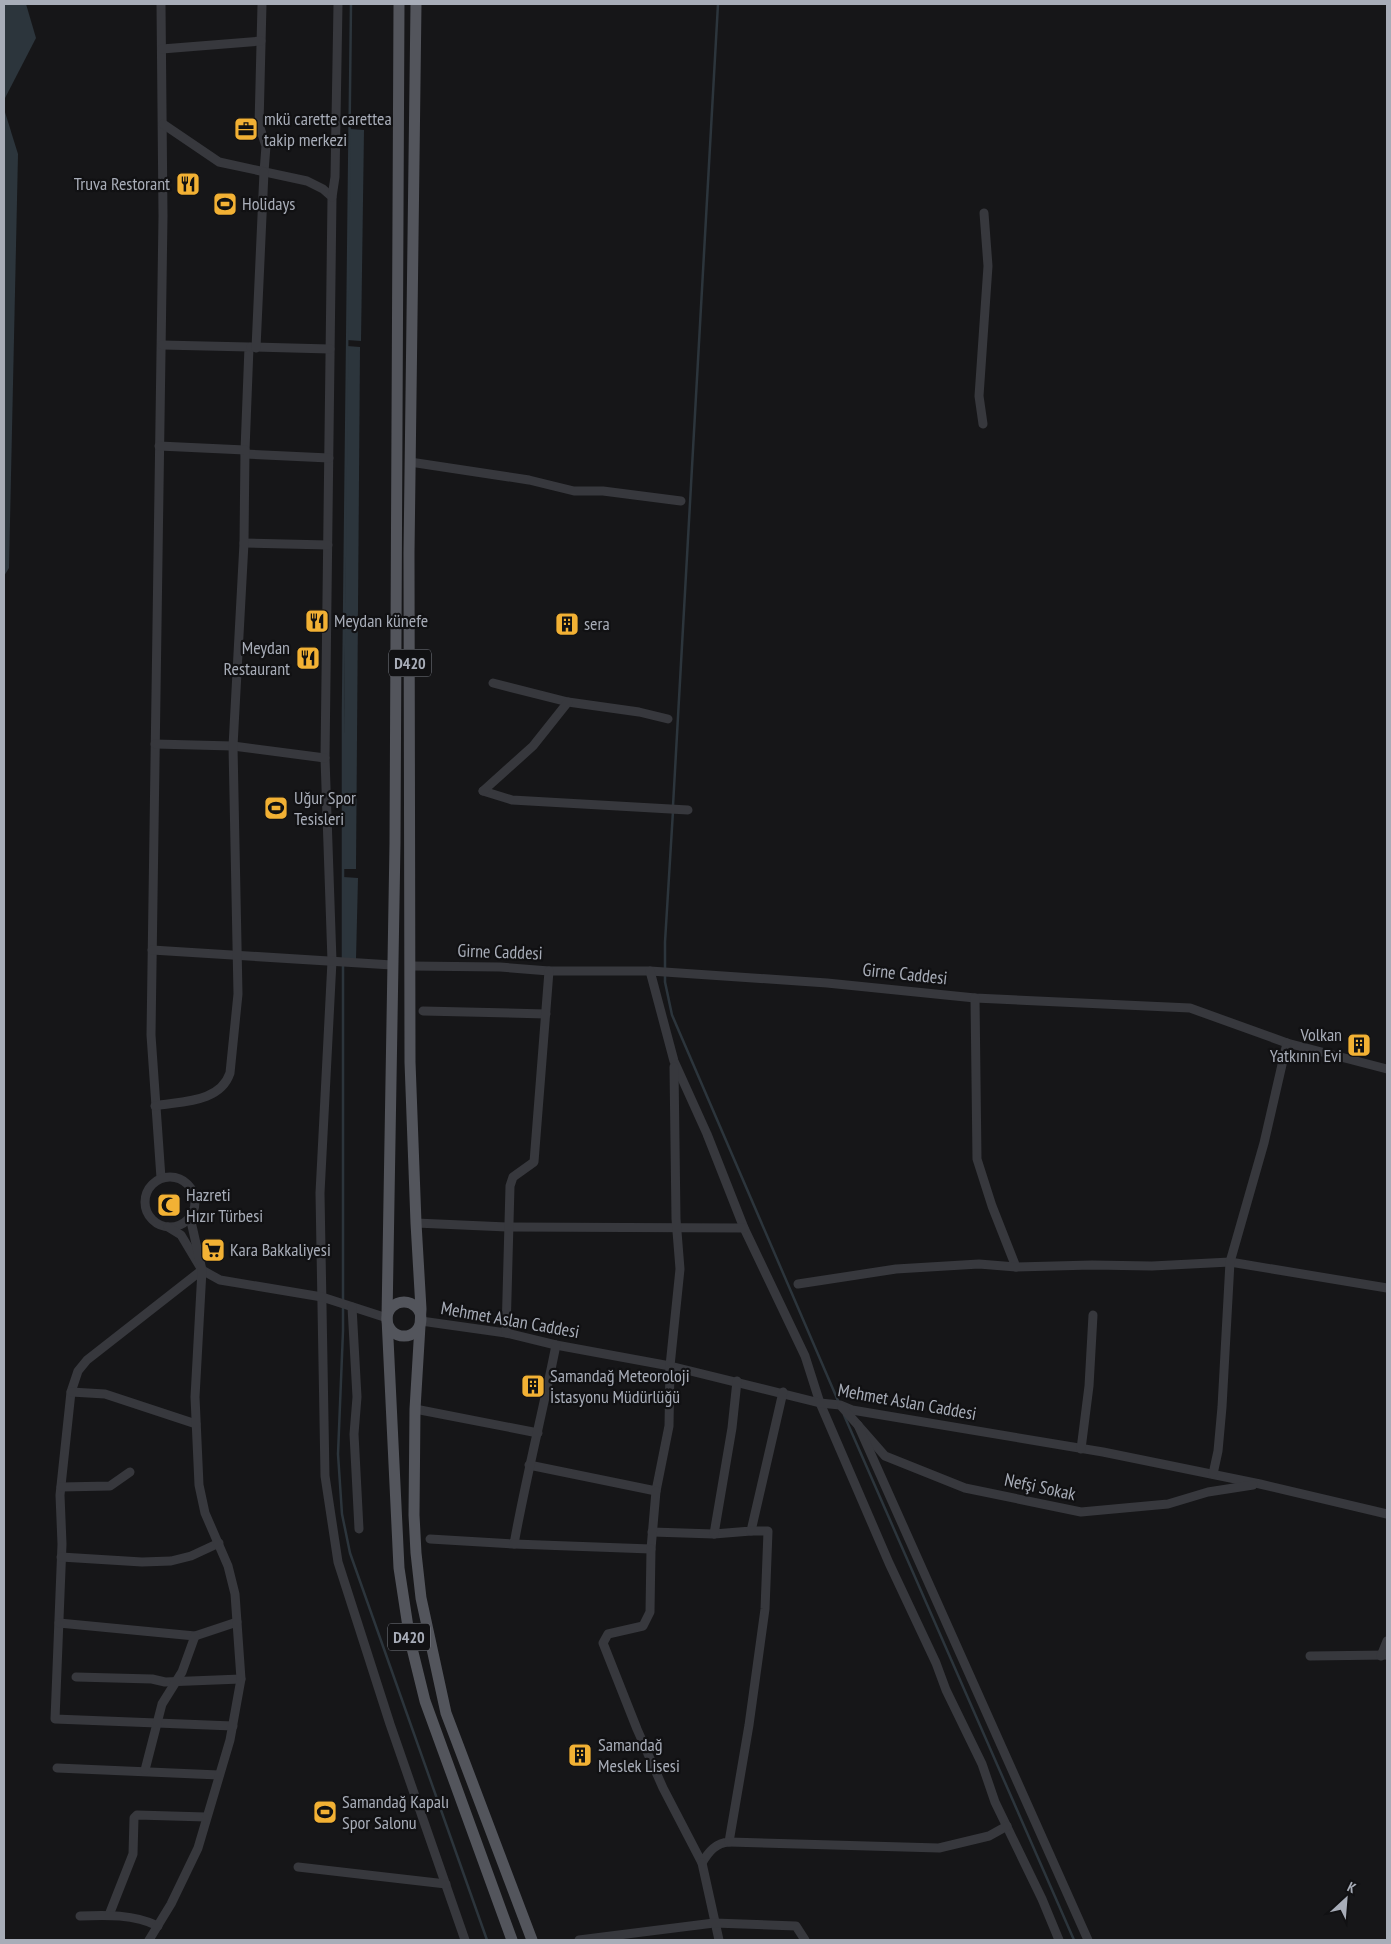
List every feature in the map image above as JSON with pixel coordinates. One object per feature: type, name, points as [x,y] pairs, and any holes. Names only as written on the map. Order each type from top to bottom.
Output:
[{"type":"main road","name":"D420","points":[[399,4],[395,834],[387,1318],[399,1568],[410,1640],[426,1700],[512,1940]]},
{"type":"main road","name":"D420","points":[[416,4],[410,462],[410,1062],[421,1321],[415,1409],[414,1515],[416,1553],[420,1598],[446,1713],[532,1940]]},
{"type":"main road","points":[[400,1302],[406,1302],[415,1306],[419,1311],[421,1321],[416,1331],[407,1336],[402,1336],[392,1332],[387,1318],[391,1308],[400,1302]]},
{"type":"street","points":[[161,4],[163,124],[162,345],[151,1035],[161,1178]]},
{"type":"street","points":[[155,1106],[207,1097],[220,1090],[230,1073],[238,994],[233,746],[244,543],[245,452],[266,146],[259,125],[262,4]]},
{"type":"street","points":[[338,4],[335,177],[332,198],[325,758],[332,961],[320,1193],[325,1476],[338,1562],[390,1724],[465,1940]]},
{"type":"street","points":[[162,49],[261,41]]},
{"type":"street","points":[[163,124],[219,162],[307,181],[323,189],[332,198]]},
{"type":"street","points":[[983,424],[979,396],[988,266],[984,213]]},
{"type":"street","points":[[162,345],[330,349]]},
{"type":"street","points":[[159,446],[329,458]]},
{"type":"street","points":[[410,462],[530,480],[574,491],[603,491],[681,501]]},
{"type":"street","points":[[244,543],[328,545]]},
{"type":"street","points":[[493,683],[568,702],[639,712],[668,719]]},
{"type":"street","points":[[568,702],[533,746],[483,791],[512,800],[688,810]]},
{"type":"street","points":[[155,744],[233,746],[325,758]]},
{"type":"street","points":[[152,950],[392,964]]},
{"type":"street","name":"Girne Caddesi","points":[[411,966],[549,971],[650,971],[827,983],[975,998],[1190,1008],[1287,1043],[1387,1069]]},
{"type":"street","points":[[506,1333],[507,1227],[511,1178],[534,1162],[549,971]]},
{"type":"street","points":[[650,971],[674,1061],[708,1134],[744,1228],[805,1356],[820,1402],[889,1563],[936,1663],[946,1690],[982,1764],[995,1802],[1042,1899],[1058,1940]]},
{"type":"street","points":[[975,998],[977,1160],[992,1206],[1016,1267]]},
{"type":"street","points":[[424,1011],[546,1014]]},
{"type":"street","points":[[1214,1474],[1222,1407],[1230,1262],[1264,1143],[1287,1043]]},
{"type":"street","points":[[674,1061],[677,1229],[680,1269],[670,1366],[670,1426],[656,1491],[652,1532],[650,1612],[643,1626],[608,1634],[603,1643],[663,1788],[702,1863],[719,1940]]},
{"type":"street","points":[[149,1940],[171,1904],[198,1848],[233,1726],[240,1679],[233,1585],[228,1566],[205,1513],[199,1485],[195,1397],[202,1270],[190,1217],[195,1202],[190,1187],[177,1178],[161,1178],[148,1188],[144,1205],[152,1220],[181,1235],[202,1270],[220,1280],[322,1297],[387,1318]]},
{"type":"street","points":[[168,1227],[176,1226],[190,1217]]},
{"type":"street","points":[[416,1223],[507,1227],[744,1228]]},
{"type":"street","points":[[798,1284],[896,1269],[979,1264],[1016,1267],[1152,1266],[1230,1262],[1387,1288]]},
{"type":"street","points":[[202,1270],[87,1360],[78,1371],[71,1392],[61,1487],[61,1557],[56,1719],[233,1726]]},
{"type":"street","points":[[352,1307],[357,1398],[354,1434],[359,1529]]},
{"type":"street","points":[[1081,1449],[1089,1386],[1094,1316]]},
{"type":"street","name":"Mehmet Aslan Caddesi","points":[[421,1321],[506,1333],[556,1345],[670,1366],[820,1402],[840,1405],[852,1410],[1214,1474],[1387,1514]]},
{"type":"street","points":[[514,1544],[529,1464],[538,1433],[556,1345]]},
{"type":"street","points":[[714,1534],[732,1428],[737,1381]]},
{"type":"street","points":[[71,1392],[105,1394],[196,1424]]},
{"type":"street","points":[[751,1531],[783,1392]]},
{"type":"street","name":"Nefşi Sokak","points":[[840,1405],[884,1456],[965,1488],[1081,1512],[1168,1504],[1208,1492],[1260,1484]]},
{"type":"street","points":[[415,1409],[538,1433]]},
{"type":"street","points":[[858,1425],[1088,1940]]},
{"type":"street","points":[[529,1464],[656,1491]]},
{"type":"street","points":[[61,1487],[110,1486],[130,1472]]},
{"type":"street","points":[[652,1532],[714,1534],[768,1531],[765,1610],[730,1842]]},
{"type":"street","points":[[430,1539],[651,1549]]},
{"type":"street","points":[[61,1557],[142,1562],[171,1561],[191,1556],[219,1543]]},
{"type":"street","points":[[59,1623],[195,1636],[237,1622]]},
{"type":"street","points":[[146,1770],[162,1704],[182,1672],[195,1636]]},
{"type":"street","points":[[1310,1656],[1384,1656],[1387,1641]]},
{"type":"street","points":[[76,1677],[152,1679],[165,1682],[176,1680],[240,1679]]},
{"type":"street","points":[[57,1768],[146,1770],[220,1775]]},
{"type":"street","points":[[108,1915],[132,1854],[134,1818],[136,1815],[206,1817]]},
{"type":"street","points":[[702,1863],[707,1854],[719,1843],[939,1848],[989,1836],[1007,1826]]},
{"type":"street","points":[[298,1867],[446,1884]]},
{"type":"street","points":[[80,1916],[108,1915],[146,1920],[158,1926]]},
{"type":"street","points":[[579,1940],[714,1923],[796,1926],[805,1940]]},
{"type":"shaded area","points":[[4,4],[26,4],[36,38],[4,100]]},
{"type":"shaded area","points":[[4,109],[18,154],[9,568],[4,576]]},
{"type":"shaded area","points":[[350,129],[364,130],[361,341],[347,340]]},
{"type":"shaded area","name":"Holidays","points":[[217,195],[236,200],[232,213],[213,208]]},
{"type":"shaded area","points":[[347,346],[360,347],[356,869],[343,869]]},
{"type":"shaded area","points":[[343,877],[358,878],[356,959],[344,960]]},
{"type":"waterway","points":[[343,960],[343,711],[351,4]]},
{"type":"waterway","points":[[673,806],[718,4]]},
{"type":"waterway","points":[[673,811],[665,942],[665,982],[672,1015],[839,1403]]},
{"type":"waterway","points":[[343,965],[343,1331],[338,1454],[342,1514],[350,1553],[487,1940]]},
{"type":"waterway","points":[[844,1415],[1074,1940]]},
{"type":"place","name":"mkü carette carettea takip merkezi","points":[[246,129]]},
{"type":"place","name":"Truva Restorant","points":[[188,184]]},
{"type":"place","name":"Holidays","points":[[225,204]]},
{"type":"place","name":"Meydan künefe","points":[[317,621]]},
{"type":"place","name":"sera","points":[[567,624]]},
{"type":"place","name":"Meydan Restaurant","points":[[308,658]]},
{"type":"place","name":"Uğur Spor Tesisleri","points":[[276,808]]},
{"type":"place","name":"Volkan Yatkının Evi","points":[[1359,1045]]},
{"type":"place","name":"Hazreti Hızır Türbesi","points":[[169,1205]]},
{"type":"place","name":"Kara Bakkaliyesi","points":[[213,1250]]},
{"type":"place","name":"Samandağ Meteoroloji İstasyonu Müdürlüğü","points":[[533,1386]]},
{"type":"place","name":"Samandağ Meslek Lisesi","points":[[580,1755]]},
{"type":"place","name":"Samandağ Kapalı Spor Salonu","points":[[325,1812]]}]
